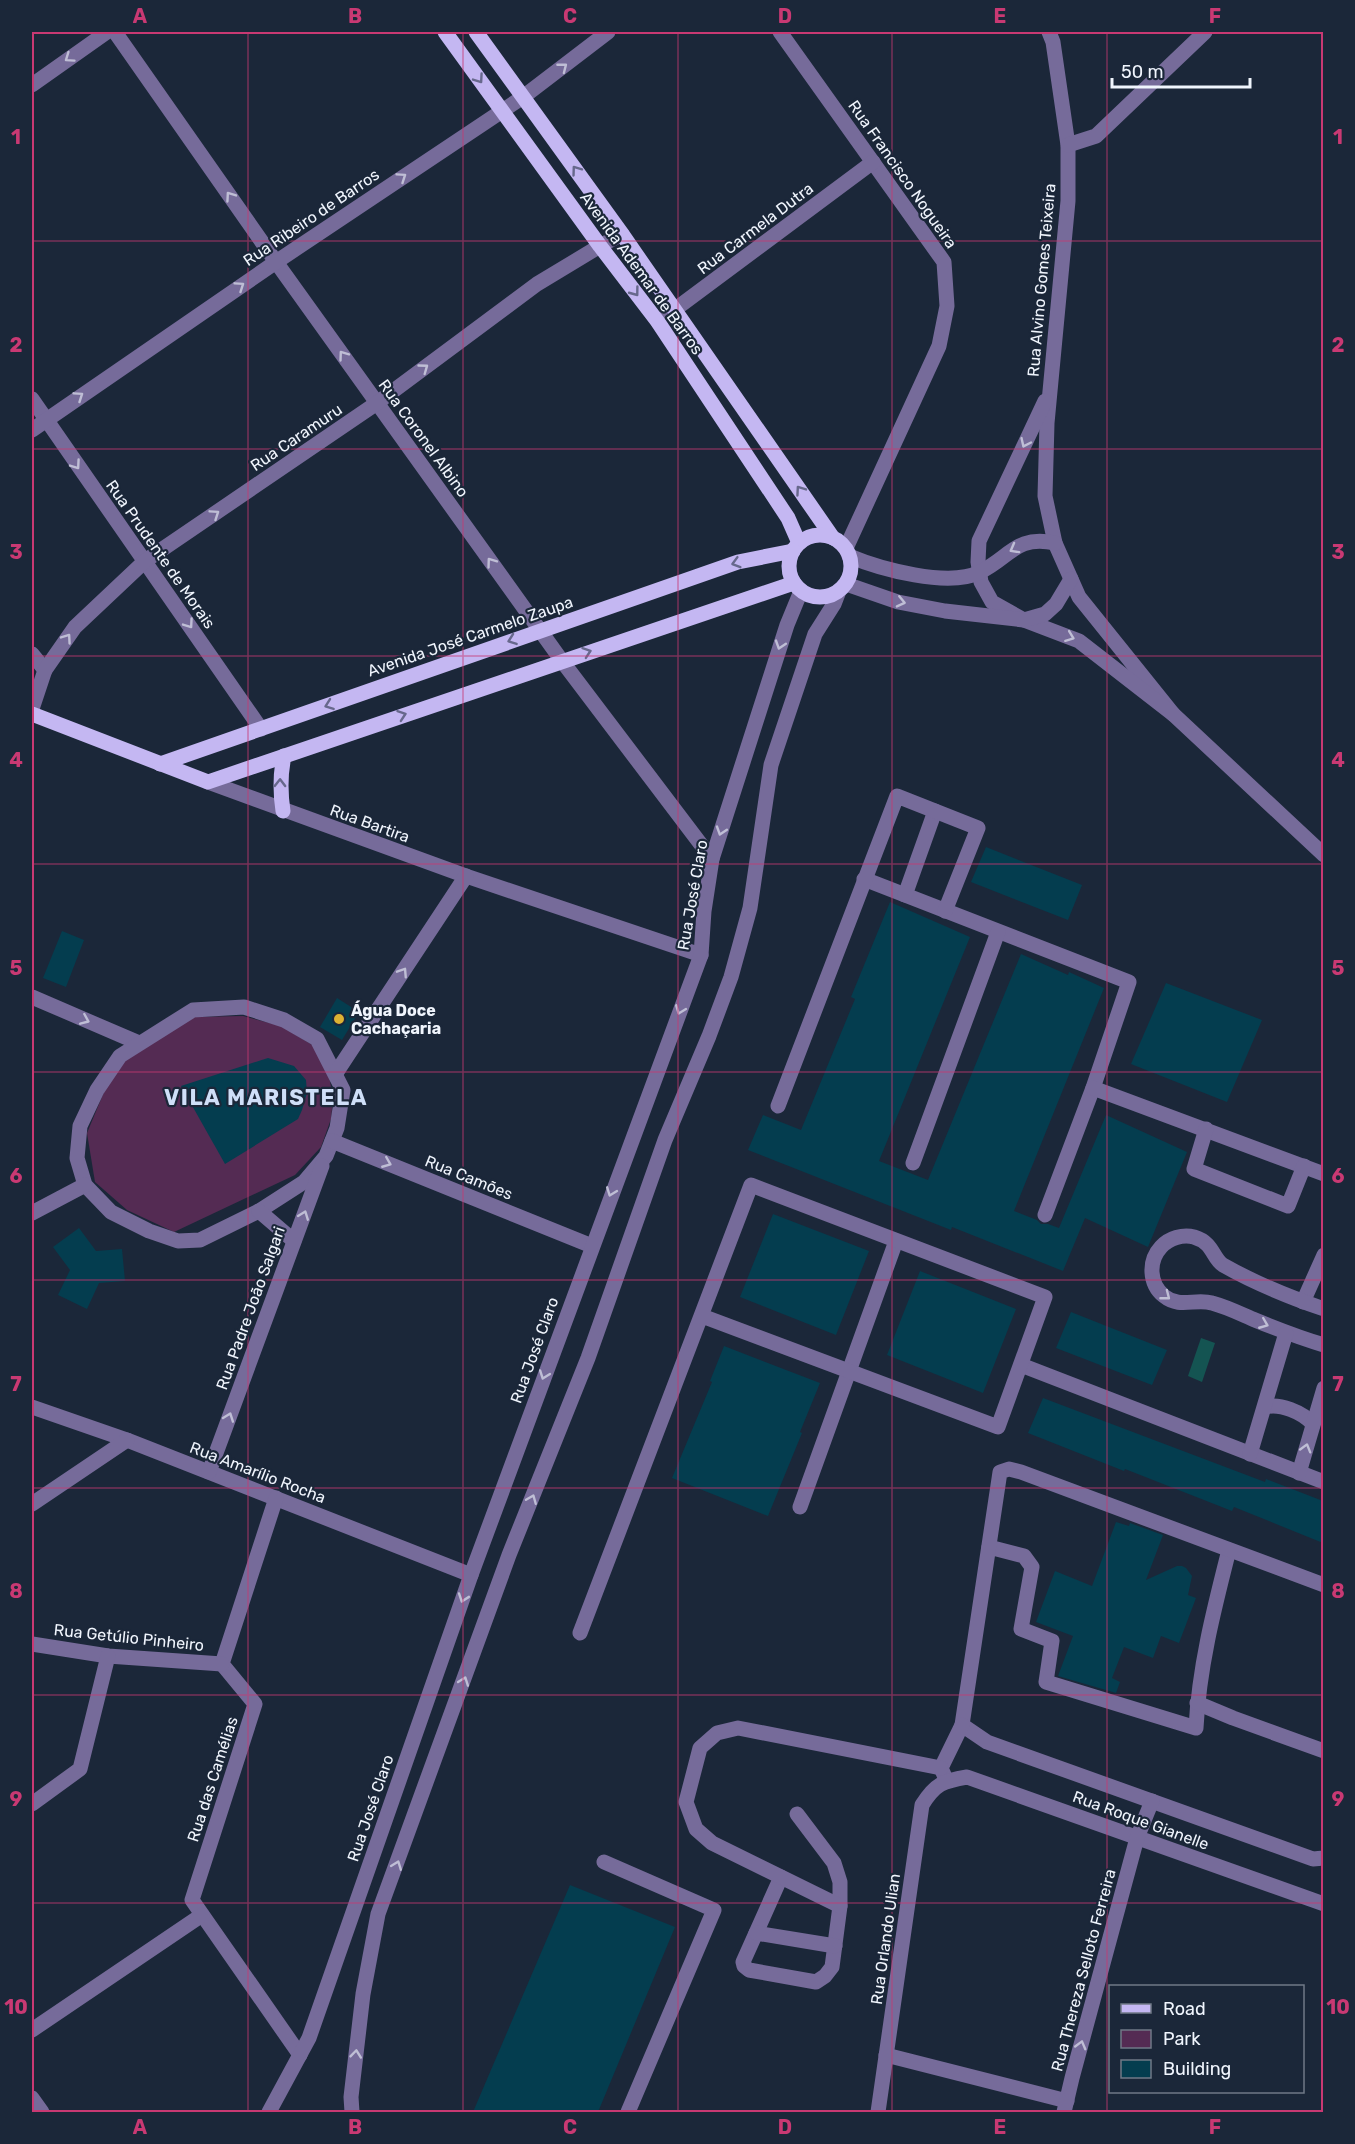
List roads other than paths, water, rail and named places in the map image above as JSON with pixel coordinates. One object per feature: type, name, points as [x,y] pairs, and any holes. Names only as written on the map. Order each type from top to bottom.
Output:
[{"type":"main road","name":"Avenida Ademar de Barros","points":[[445,32],[658,322],[788,518],[796,547]]},
{"type":"main road","name":"Avenida Ademar de Barros","points":[[476,32],[622,234],[833,538]]},
{"type":"main road","points":[[815,536],[833,538],[848,552],[851,565],[850,575],[842,588],[830,596],[820,597],[810,595],[798,587],[789,567],[796,547],[815,536]]},
{"type":"main road","name":"Avenida José Carmelo Zaupa","points":[[160,764],[738,562],[796,547]]},
{"type":"main road","points":[[208,782],[562,661],[798,587]]},
{"type":"main road","name":"Rua Bartira","points":[[32,714],[208,782]]},
{"type":"main road","points":[[283,811],[279,790],[284,756]]},
{"type":"street","points":[[32,85],[107,32]]},
{"type":"street","name":"Rua Coronel Albino","points":[[115,32],[276,262],[562,661],[712,859]]},
{"type":"street","name":"Rua Ribeiro de Barros","points":[[32,430],[276,262],[523,97],[608,32]]},
{"type":"street","name":"Rua Francisco Nogueira","points":[[780,32],[944,262],[947,306],[939,346],[848,552]]},
{"type":"street","name":"Rua Alvino Gomes Teixeira","points":[[1049,32],[1053,42],[1068,145],[1068,201],[1050,390],[1045,495],[1054,543],[1079,597],[1173,714]]},
{"type":"street","points":[[1068,145],[1096,136],[1205,32]]},
{"type":"street","name":"Rua Carmela Dutra","points":[[658,322],[873,162]]},
{"type":"street","name":"Rua Caramuru","points":[[32,709],[45,670],[75,627],[145,561],[377,403],[537,284],[622,234]]},
{"type":"street","name":"Rua Alvino Gomes Teixeira","points":[[1050,390],[979,541],[978,562],[981,582],[993,602],[1024,620],[1079,641],[1173,714],[1323,855]]},
{"type":"street","name":"Rua Prudente de Morais","points":[[32,399],[261,729]]},
{"type":"street","points":[[848,552],[865,562],[939,578],[961,577],[980,572],[1013,548],[1028,542],[1039,540],[1054,543]]},
{"type":"street","points":[[352,2112],[351,2097],[363,1994],[378,1914],[509,1555],[588,1358],[665,1140],[710,1036],[731,977],[750,908],[771,765],[815,634],[842,588],[945,611],[1024,620],[1046,614],[1056,604],[1071,579]]},
{"type":"street","name":"Rua José Claro","points":[[269,2112],[309,2038],[471,1575],[591,1246],[701,955],[704,911],[712,859],[798,587]]},
{"type":"street","points":[[32,654],[45,670]]},
{"type":"street","name":"Rua Bartira","points":[[208,782],[466,876],[701,955]]},
{"type":"street","points":[[778,1106],[897,796],[978,828],[945,911]]},
{"type":"street","points":[[904,895],[936,811]]},
{"type":"street","points":[[336,1073],[466,876]]},
{"type":"street","points":[[864,879],[1129,982],[1093,1088],[1045,1215]]},
{"type":"street","points":[[913,1163],[998,932]]},
{"type":"street","points":[[32,997],[139,1043]]},
{"type":"street","name":"Rua Padre João Salgari","points":[[85,1185],[77,1158],[80,1126],[97,1090],[120,1056],[193,1010],[244,1007],[284,1020],[317,1039],[336,1073],[343,1090],[337,1128],[208,1472]]},
{"type":"street","points":[[1093,1088],[1323,1174]]},
{"type":"street","points":[[1206,1129],[1194,1169],[1288,1206],[1304,1166]]},
{"type":"street","name":"Rua Camões","points":[[332,1141],[591,1246]]},
{"type":"street","points":[[32,1213],[85,1185],[111,1212],[149,1231],[178,1240],[200,1240],[259,1211],[304,1182],[326,1156]]},
{"type":"street","points":[[580,1633],[751,1185],[1045,1297],[998,1427],[702,1316]]},
{"type":"street","points":[[259,1211],[294,1240]]},
{"type":"street","points":[[1323,1309],[1220,1263],[1204,1241],[1193,1237],[1182,1236],[1171,1239],[1161,1246],[1155,1255],[1152,1277],[1163,1296],[1173,1302],[1184,1304],[1210,1302],[1323,1346]]},
{"type":"street","points":[[800,1507],[896,1241]]},
{"type":"street","points":[[1303,1302],[1323,1255]]},
{"type":"street","points":[[1250,1454],[1286,1333]]},
{"type":"street","points":[[1021,1365],[1323,1482]]},
{"type":"street","points":[[1299,1473],[1323,1388]]},
{"type":"street","points":[[1265,1407],[1275,1404],[1307,1417],[1313,1424]]},
{"type":"street","name":"Rua Amarílio Rocha","points":[[32,1407],[127,1440],[471,1575]]},
{"type":"street","points":[[32,1504],[127,1440]]},
{"type":"street","name":"Rua Orlando Ulian","points":[[878,2112],[922,1805],[944,1774],[962,1725],[1000,1472],[1009,1469],[1229,1550]]},
{"type":"street","points":[[222,1664],[276,1498]]},
{"type":"street","points":[[989,1547],[1024,1556],[1032,1567],[1021,1629],[1052,1641],[1046,1682],[1196,1728],[1204,1651],[1229,1550],[1323,1585]]},
{"type":"street","name":"Rua Getúlio Pinheiro","points":[[32,1644],[108,1656],[222,1664]]},
{"type":"street","points":[[32,1804],[80,1769],[108,1656]]},
{"type":"street","name":"Rua das Camélias","points":[[222,1664],[255,1704],[192,1900],[300,2055]]},
{"type":"street","points":[[1197,1703],[1233,1719],[1323,1751]]},
{"type":"street","points":[[962,1725],[987,1742],[1313,1859],[1323,1858]]},
{"type":"street","name":"Rua Roque Gianelle","points":[[840,1906],[712,1843],[696,1828],[686,1802],[700,1748],[717,1733],[738,1728],[944,1774],[967,1777],[1323,1904]]},
{"type":"street","name":"Rua Thereza Selloto Ferreira","points":[[1066,2107],[1137,1838],[1152,1802]]},
{"type":"street","points":[[781,1877],[743,1962],[744,1966],[749,1970],[816,1982],[832,1967],[840,1906],[840,1882],[834,1863],[797,1814]]},
{"type":"street","points":[[604,1862],[714,1910],[628,2112]]},
{"type":"street","points":[[32,2030],[202,1915]]},
{"type":"street","points":[[756,1933],[835,1946]]},
{"type":"street","points":[[886,2055],[1066,2107]]},
{"type":"street","points":[[32,2098],[42,2112]]},
{"type":"place","name":"Água Doce Cachaçaria","points":[[339,1019]]},
{"type":"district","name":"VILA MARISTELA","points":[[266,1097]]}]
